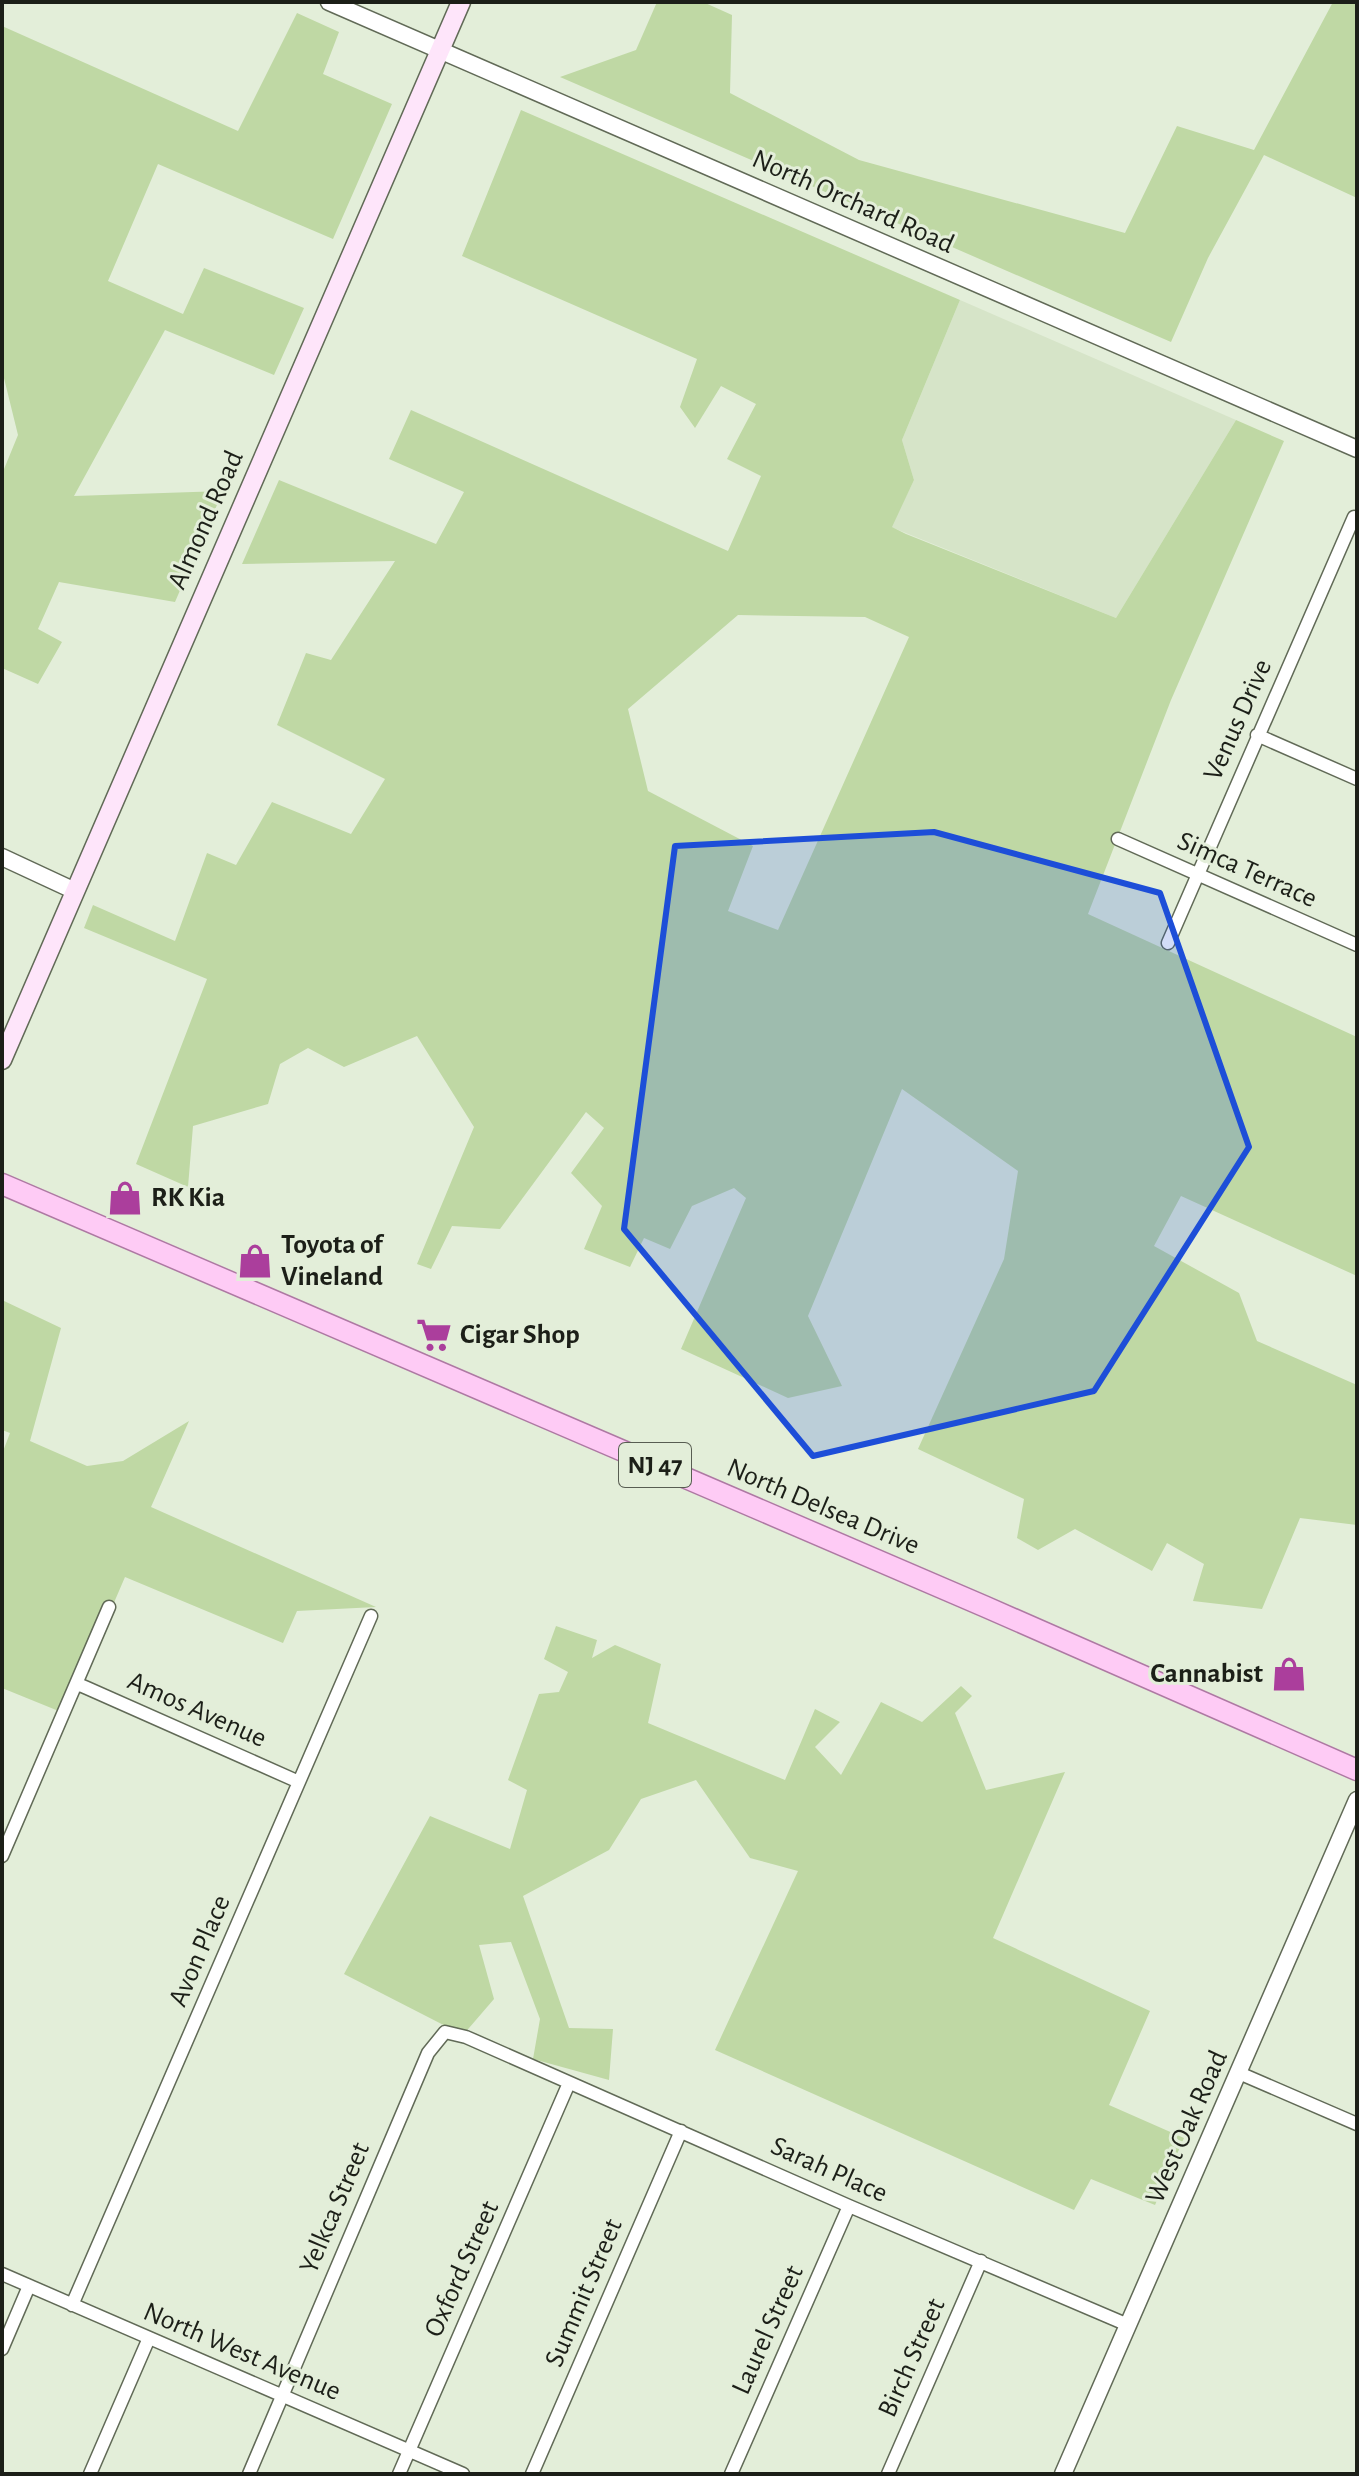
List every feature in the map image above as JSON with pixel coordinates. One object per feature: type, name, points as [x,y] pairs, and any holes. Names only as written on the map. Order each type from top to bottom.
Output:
[{"type":"main road","name":"Almond Road","points":[[2,1060],[461,2]]},
{"type":"main road","name":"North Delsea Drive","points":[[2,1184],[1357,1770]]},
{"type":"street","name":"North Orchard Road","points":[[329,2],[1357,449]]},
{"type":"street","name":"Venus Drive","points":[[1168,943],[1354,517]]},
{"type":"street","points":[[1257,735],[1357,779]]},
{"type":"street","name":"Simca Terrace","points":[[1118,839],[1357,945]]},
{"type":"street","points":[[2,857],[75,891]]},
{"type":"street","points":[[2,1856],[109,1607]]},
{"type":"street","name":"Avon Place","points":[[72,2305],[371,1616]]},
{"type":"street","name":"Amos Avenue","points":[[75,1687],[80,1685],[299,1782]]},
{"type":"street","name":"West Oak Road","points":[[1063,2474],[1357,1800]]},
{"type":"street","name":"Yelkca Street","points":[[249,2474],[434,2042],[445,2032],[457,2033],[512,2058]]},
{"type":"street","name":"Sarah Place","points":[[512,2058],[1128,2325]]},
{"type":"street","points":[[1239,2073],[1357,2124]]},
{"type":"street","name":"Oxford Street","points":[[399,2474],[569,2083]]},
{"type":"street","name":"Summit Street","points":[[532,2474],[681,2131]]},
{"type":"street","name":"Laurel Street","points":[[731,2474],[849,2206]]},
{"type":"street","name":"Birch Street","points":[[888,2474],[981,2261]]},
{"type":"street","name":"North West Avenue","points":[[2,2274],[463,2474]]},
{"type":"street","points":[[2,2349],[29,2286]]},
{"type":"street","points":[[90,2474],[149,2338]]},
{"type":"highlighted area","points":[[934,832],[1160,893],[1249,1147],[1094,1391],[813,1456],[624,1229],[675,846]]},
{"type":"shaded area","points":[[960,300],[1236,420],[1116,618],[891,527],[914,480],[902,440]]},
{"type":"green space","points":[[657,2],[703,2],[732,15],[730,93],[859,160],[1125,233],[1177,126],[1254,150],[1333,2],[1357,2],[1357,198],[1264,155],[1208,258],[1171,342],[560,77],[636,50]]},
{"type":"green space","points":[[297,13],[339,32],[323,74],[392,104],[333,239],[158,164],[108,281],[183,314],[204,268],[304,308],[274,375],[165,330],[74,496],[223,491],[175,602],[59,582],[38,629],[62,642],[38,684],[2,668],[2,474],[18,435],[2,370],[2,26],[238,131]]},
{"type":"green space","points":[[521,110],[960,300],[902,440],[914,480],[892,527],[1116,618],[1236,420],[1284,441],[1171,700],[1088,914],[1357,1037],[1357,1276],[1181,1196],[1154,1246],[1239,1293],[1257,1341],[1357,1385],[1357,1525],[1300,1518],[1262,1609],[1193,1601],[1204,1564],[1167,1543],[1152,1571],[1075,1529],[1038,1550],[1017,1538],[1024,1499],[918,1449],[1004,1259],[1018,1171],[902,1089],[808,1316],[842,1386],[788,1398],[681,1349],[746,1198],[734,1188],[692,1206],[670,1249],[644,1238],[630,1267],[584,1249],[602,1206],[571,1173],[604,1128],[586,1112],[500,1229],[452,1226],[431,1269],[417,1264],[474,1127],[417,1036],[344,1067],[308,1048],[280,1064],[268,1104],[193,1126],[188,1187],[136,1164],[207,979],[84,928],[93,905],[175,941],[207,853],[236,865],[272,802],[351,834],[385,779],[277,725],[306,653],[331,660],[395,561],[242,564],[279,480],[436,544],[464,492],[389,459],[411,410],[728,551],[761,476],[727,459],[756,404],[721,386],[695,428],[680,407],[697,359],[462,256]],"holes":[[[738,615],[865,617],[909,637],[778,930],[728,911],[753,846],[648,791],[628,709]]]},
{"type":"green space","points":[[2,1300],[61,1328],[30,1441],[87,1466],[123,1461],[189,1421],[151,1507],[376,1607],[297,1611],[283,1643],[125,1577],[66,1714],[2,1688],[2,1454],[10,1433],[2,1430]]},
{"type":"green space","points":[[556,1626],[597,1640],[592,1658],[615,1645],[661,1664],[648,1723],[785,1780],[815,1709],[840,1722],[815,1747],[841,1775],[881,1702],[922,1722],[961,1686],[972,1696],[955,1713],[986,1790],[1065,1772],[993,1938],[1150,2011],[1109,2105],[1184,2138],[1155,2205],[1091,2179],[1074,2210],[715,2050],[798,1871],[750,1858],[696,1780],[641,1799],[609,1850],[523,1896],[569,2028],[613,2029],[609,2080],[533,2059],[540,2019],[511,1942],[479,1945],[494,1999],[463,2035],[344,1974],[430,1816],[510,1849],[527,1790],[508,1780],[539,1694],[559,1692],[568,1672],[544,1659]]},
{"type":"place","name":"RK Kia","points":[[125,1198]]},
{"type":"place","name":"Toyota of Vineland","points":[[255,1261]]},
{"type":"place","name":"Cigar Shop","points":[[434,1335]]},
{"type":"place","name":"Cannabist","points":[[1289,1674]]}]
